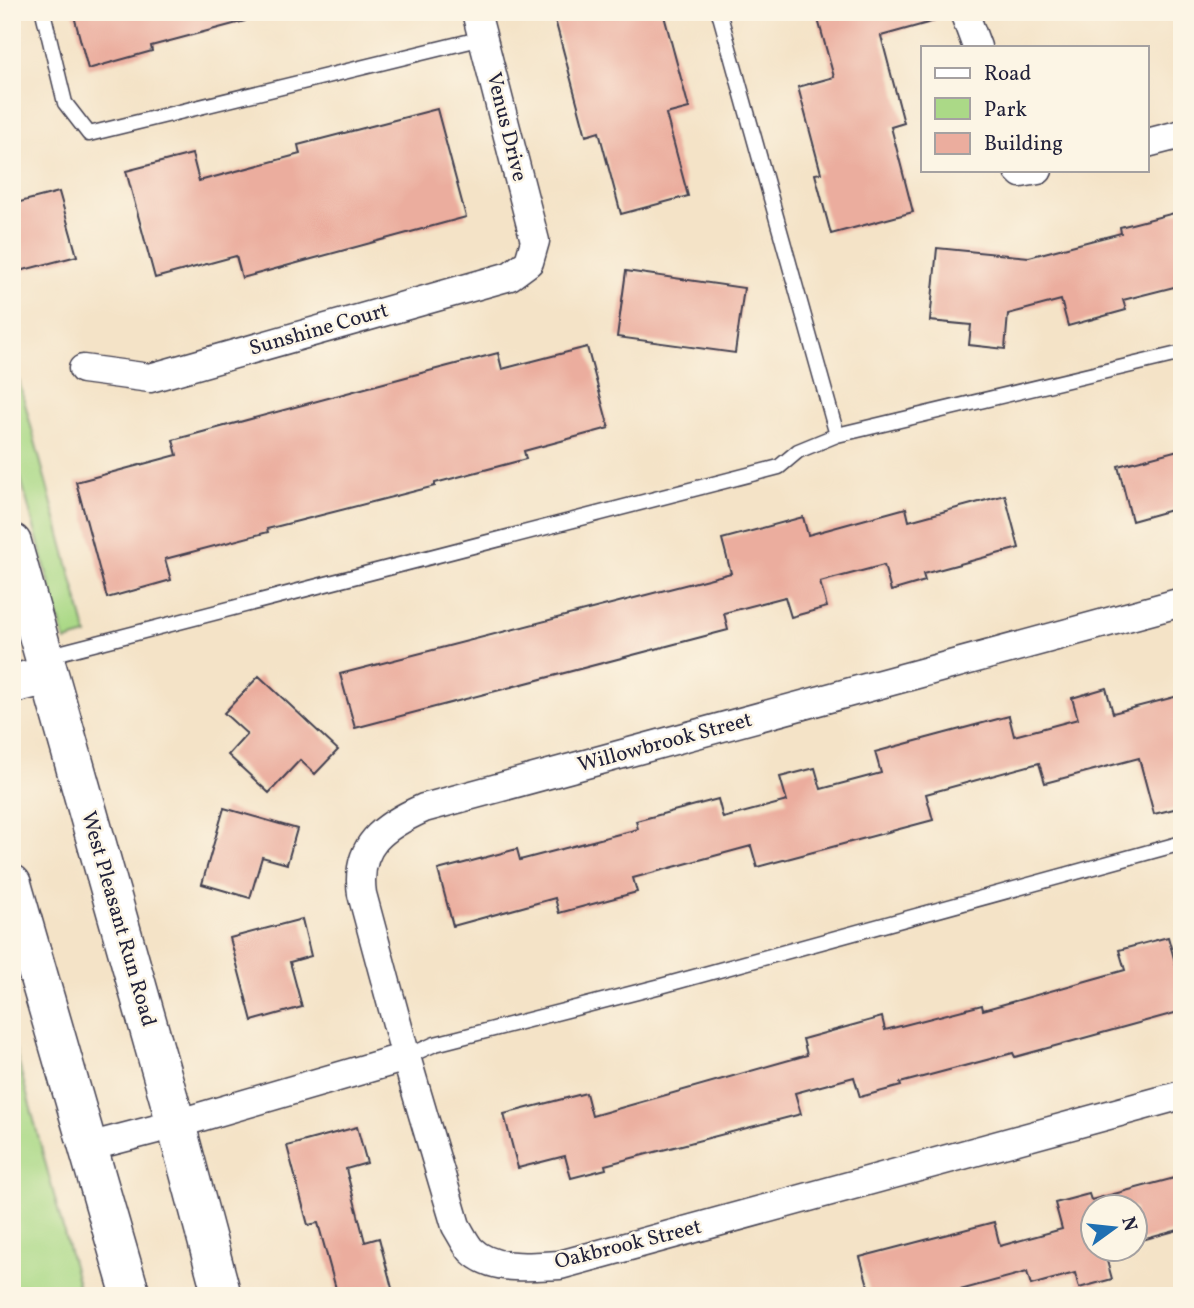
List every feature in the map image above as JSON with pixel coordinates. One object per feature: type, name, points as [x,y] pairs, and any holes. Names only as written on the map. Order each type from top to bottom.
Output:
[{"type":"main road","name":"West Pleasant Run Road","points":[[12,543],[222,1296]]},
{"type":"main road","points":[[12,684],[46,666]]},
{"type":"main road","points":[[12,884],[131,1296]]},
{"type":"street","points":[[964,12],[977,46]]},
{"type":"street","name":"Venus Drive","points":[[479,25],[535,241]]},
{"type":"street","points":[[1148,142],[1182,134]]},
{"type":"street","name":"Sunshine Court","points":[[83,369],[150,378],[204,363],[510,276],[529,262],[535,241]]},
{"type":"street","name":"Willowbrook Street","points":[[406,1057],[359,876],[363,859],[376,836],[399,820],[424,808],[1182,602]]},
{"type":"street","points":[[88,1147],[406,1057]]},
{"type":"street","name":"Oakbrook Street","points":[[406,1057],[456,1226],[469,1248],[482,1259],[524,1267],[560,1265],[1182,1095]]},
{"type":"lane","points":[[43,12],[65,103],[89,134],[479,25]]},
{"type":"lane","points":[[719,12],[837,435]]},
{"type":"lane","points":[[46,666],[779,467],[798,451],[837,435],[1182,353]]},
{"type":"lane","points":[[406,1057],[435,1044],[661,986],[1182,843]]},
{"type":"green space","points":[[12,355],[87,635],[65,641],[12,446]]},
{"type":"green space","points":[[12,1038],[81,1296],[12,1296]]},
{"type":"building","points":[[73,12],[244,12],[245,21],[151,46],[152,51],[88,69]]},
{"type":"building","points":[[553,12],[663,12],[689,108],[666,114],[688,196],[621,214],[599,132],[586,136]]},
{"type":"building","points":[[816,12],[934,12],[935,21],[881,36],[904,123],[891,127],[913,212],[831,234],[815,174],[821,173],[798,87],[834,77]]},
{"type":"building","points":[[437,109],[466,217],[242,278],[236,256],[155,278],[126,171],[192,154],[199,181],[300,154],[298,145]]},
{"type":"building","points":[[59,192],[77,256],[12,273],[12,204]]},
{"type":"building","points":[[1182,211],[1182,285],[1123,300],[1126,310],[1068,326],[1061,300],[1008,314],[1005,349],[969,345],[971,325],[930,321],[937,248],[1029,257],[1121,233],[1120,227]]},
{"type":"building","points":[[626,271],[744,288],[735,353],[617,337]]},
{"type":"building","points":[[587,347],[609,428],[524,451],[526,459],[435,483],[435,486],[267,529],[268,532],[165,559],[171,580],[107,598],[76,482],[177,455],[173,440],[406,377],[498,353],[502,369]]},
{"type":"building","points":[[1182,449],[1182,507],[1132,521],[1118,466]]},
{"type":"building","points":[[1005,495],[1019,548],[923,574],[925,581],[891,591],[884,565],[820,582],[827,607],[791,617],[785,597],[724,613],[728,630],[355,728],[340,674],[731,573],[722,539],[803,517],[808,535],[906,508],[909,521]]},
{"type":"building","points":[[259,676],[338,750],[315,774],[300,760],[269,793],[228,755],[247,734],[224,713]]},
{"type":"building","points":[[1106,688],[1113,713],[1182,695],[1182,807],[1154,814],[1139,758],[1045,783],[1039,763],[926,794],[933,820],[757,867],[751,846],[633,878],[637,892],[559,913],[555,898],[453,926],[438,870],[517,849],[520,860],[638,829],[636,821],[718,799],[723,818],[787,801],[780,777],[815,768],[821,789],[881,773],[875,752],[1009,716],[1014,736],[1078,719],[1072,698]]},
{"type":"building","points":[[224,808],[297,829],[287,864],[262,857],[250,898],[202,884]]},
{"type":"building","points":[[302,919],[311,956],[290,962],[302,1007],[252,1021],[230,938]]},
{"type":"building","points":[[1168,937],[1182,987],[1182,1011],[1015,1057],[1013,1053],[900,1083],[901,1086],[860,1097],[854,1077],[795,1093],[801,1114],[605,1165],[606,1169],[571,1178],[565,1156],[518,1168],[504,1114],[586,1093],[592,1116],[807,1055],[803,1039],[882,1017],[885,1030],[982,1005],[983,1010],[1125,970],[1119,950]]},
{"type":"building","points":[[357,1127],[367,1163],[346,1169],[365,1242],[379,1238],[394,1296],[338,1296],[318,1223],[308,1225],[287,1146]]},
{"type":"building","points":[[1182,1176],[1182,1229],[1148,1238],[1148,1192],[1121,1192]]},
{"type":"building","points":[[1078,1197],[1078,1262],[1107,1262],[1112,1279],[1079,1288],[1075,1273],[1031,1285],[1027,1272],[938,1296],[871,1296],[860,1257],[994,1222],[1000,1246],[1062,1229],[1055,1203]]}]
